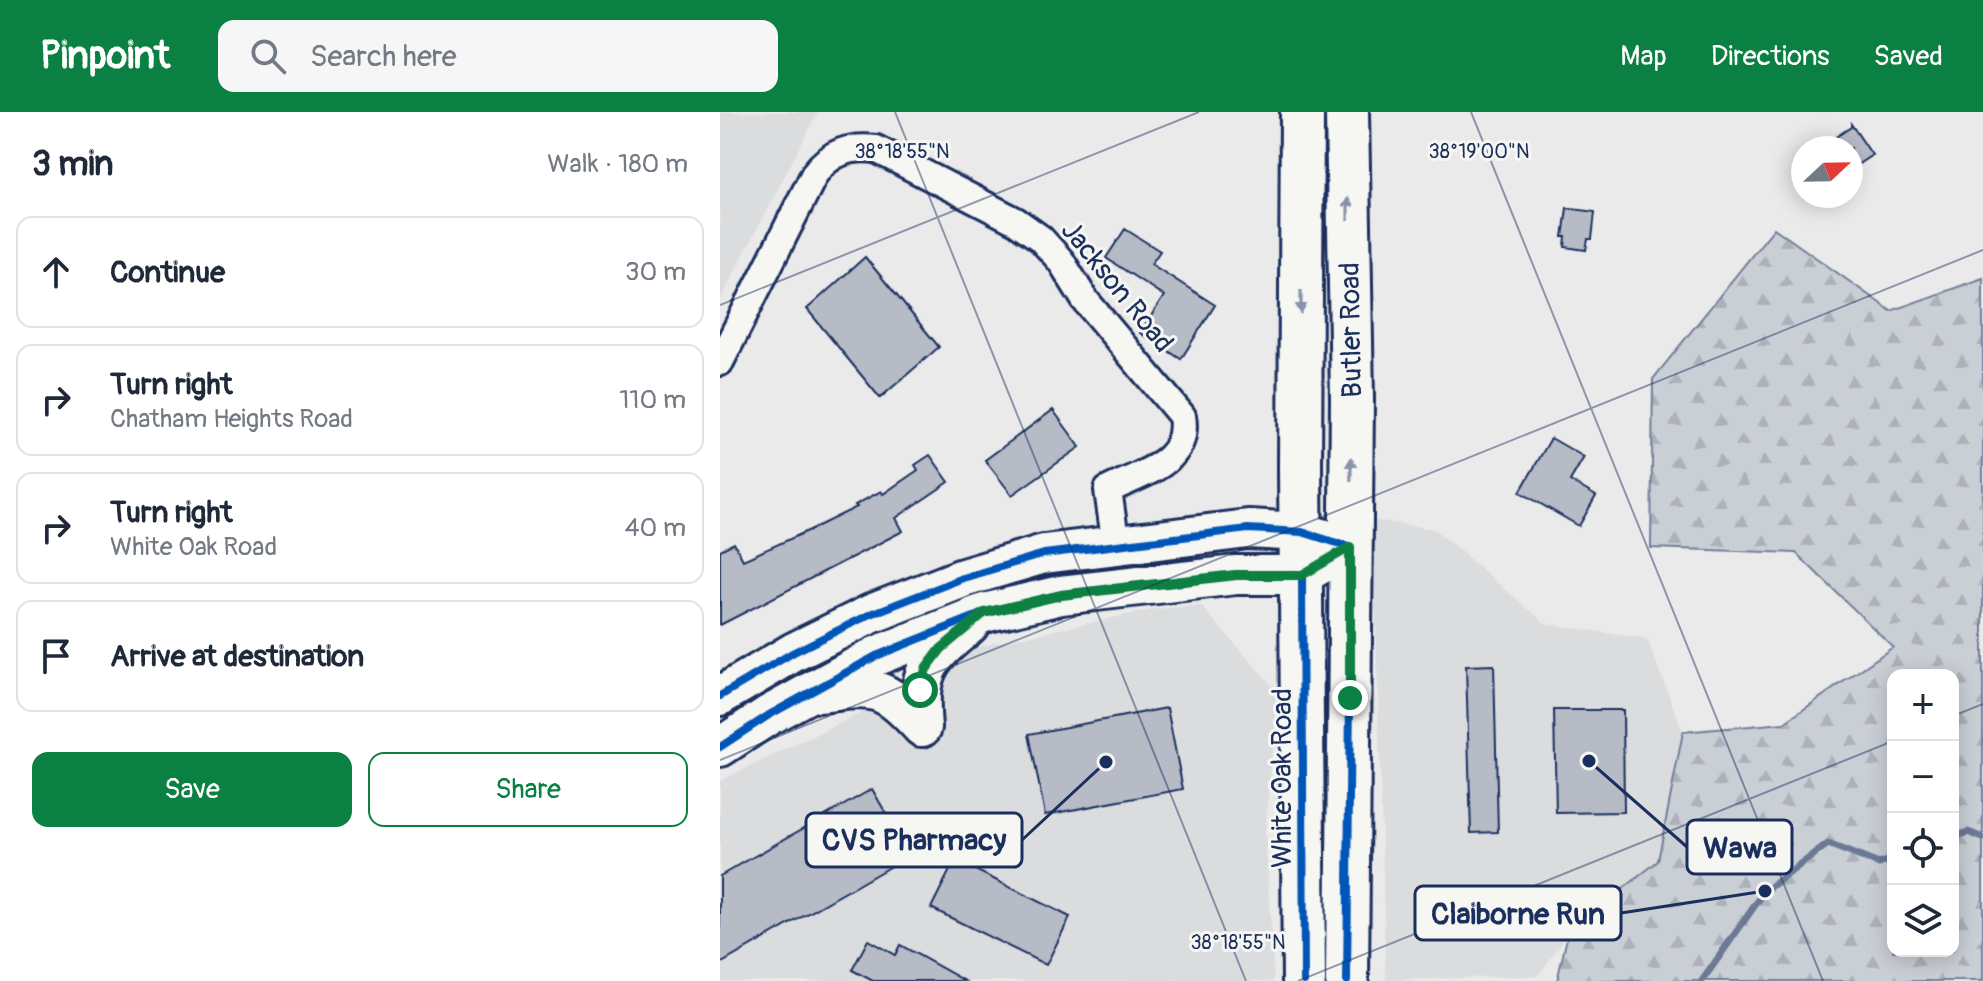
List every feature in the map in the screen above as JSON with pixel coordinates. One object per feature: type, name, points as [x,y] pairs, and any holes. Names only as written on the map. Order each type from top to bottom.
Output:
[{"type":"main road","name":"Butler Road","points":[[1302,112],[1302,575]]},
{"type":"main road","name":"Butler Road","points":[[1347,112],[1352,399],[1350,547]]},
{"type":"main road","points":[[720,696],[794,652],[871,614],[963,578],[1044,554],[1248,529],[1302,532],[1350,547]]},
{"type":"main road","points":[[720,747],[805,695],[895,647],[984,613],[1061,595],[1236,575],[1302,575],[1350,547]]},
{"type":"main road","points":[[1347,981],[1350,547]]},
{"type":"main road","name":"White Oak Road","points":[[1302,575],[1304,981]]},
{"type":"main road","points":[[805,695],[861,689],[882,692],[894,699],[922,727],[919,698],[926,669],[941,649],[984,613]]},
{"type":"street","name":"Jackson Road","points":[[720,362],[823,162],[840,152],[859,147],[876,149],[1016,221],[1040,238],[1061,261],[1085,300],[1182,416],[1185,432],[1181,445],[1171,458],[1108,490],[1116,546]]},
{"type":"shaded area","points":[[720,112],[818,112],[720,300]]},
{"type":"shaded area","points":[[1373,520],[1434,529],[1546,624],[1647,639],[1683,732],[1658,861],[1568,933],[1538,976],[1386,980]]},
{"type":"shaded area","points":[[1201,606],[1278,692],[1265,833],[1274,981],[720,981],[720,781],[944,673],[962,650],[1155,609]]},
{"type":"green space","points":[[1774,228],[1891,311],[1983,278],[1983,981],[1557,981],[1568,933],[1658,861],[1683,732],[1784,723],[1893,647],[1796,553],[1651,548],[1653,379]]},
{"type":"building","points":[[1851,124],[1859,136],[1837,136]]},
{"type":"building","points":[[1863,142],[1872,155],[1863,161]]},
{"type":"building","points":[[1567,208],[1595,212],[1592,239],[1588,239],[1586,250],[1565,247],[1566,237],[1563,237]]},
{"type":"building","points":[[1125,229],[1160,251],[1151,264],[1215,305],[1181,359],[1140,333],[1164,296],[1106,258]]},
{"type":"building","points":[[865,257],[939,347],[880,398],[807,309]]},
{"type":"building","points":[[1053,410],[1080,447],[1012,495],[985,460]]},
{"type":"building","points":[[1551,438],[1584,457],[1570,481],[1596,496],[1579,526],[1520,492]]},
{"type":"building","points":[[930,455],[949,482],[896,518],[903,531],[720,625],[720,550],[734,543],[743,560],[810,530],[857,507],[855,505],[881,491],[883,494],[918,470],[915,465]]},
{"type":"building","points":[[1494,665],[1498,832],[1471,833],[1466,666]]},
{"type":"building","points":[[1167,708],[1183,789],[1045,815],[1029,734]]},
{"type":"building","points":[[1554,710],[1623,710],[1624,812],[1556,813]]},
{"type":"building","points":[[872,789],[910,855],[720,964],[720,876]]},
{"type":"building","points":[[955,860],[1070,917],[1046,965],[931,908]]},
{"type":"building","points":[[868,940],[895,955],[900,945],[965,981],[873,981],[852,970]]},
{"type":"waterway","points":[[1959,836],[1968,832],[1983,838]]},
{"type":"waterway","points":[[1702,981],[1765,891],[1828,844],[1879,864],[1887,861]]},
{"type":"cycle path","points":[[720,696],[794,652],[871,614],[963,578],[1044,554],[1248,529],[1302,532],[1350,547]]},
{"type":"cycle path","points":[[720,747],[769,715],[876,656],[984,613],[1061,595],[1236,575],[1302,575],[1304,981]]},
{"type":"cycle path","points":[[1347,981],[1350,698]]},
{"type":"place","name":"Wawa","points":[[1589,761]]},
{"type":"place","name":"CVS Pharmacy","points":[[1106,762]]},
{"type":"place","name":"Claiborne Run","points":[[1765,891]]},
{"type":"route","points":[[920,690],[926,669],[941,649],[984,613],[1061,595],[1236,575],[1302,575],[1350,547],[1350,698]]}]
